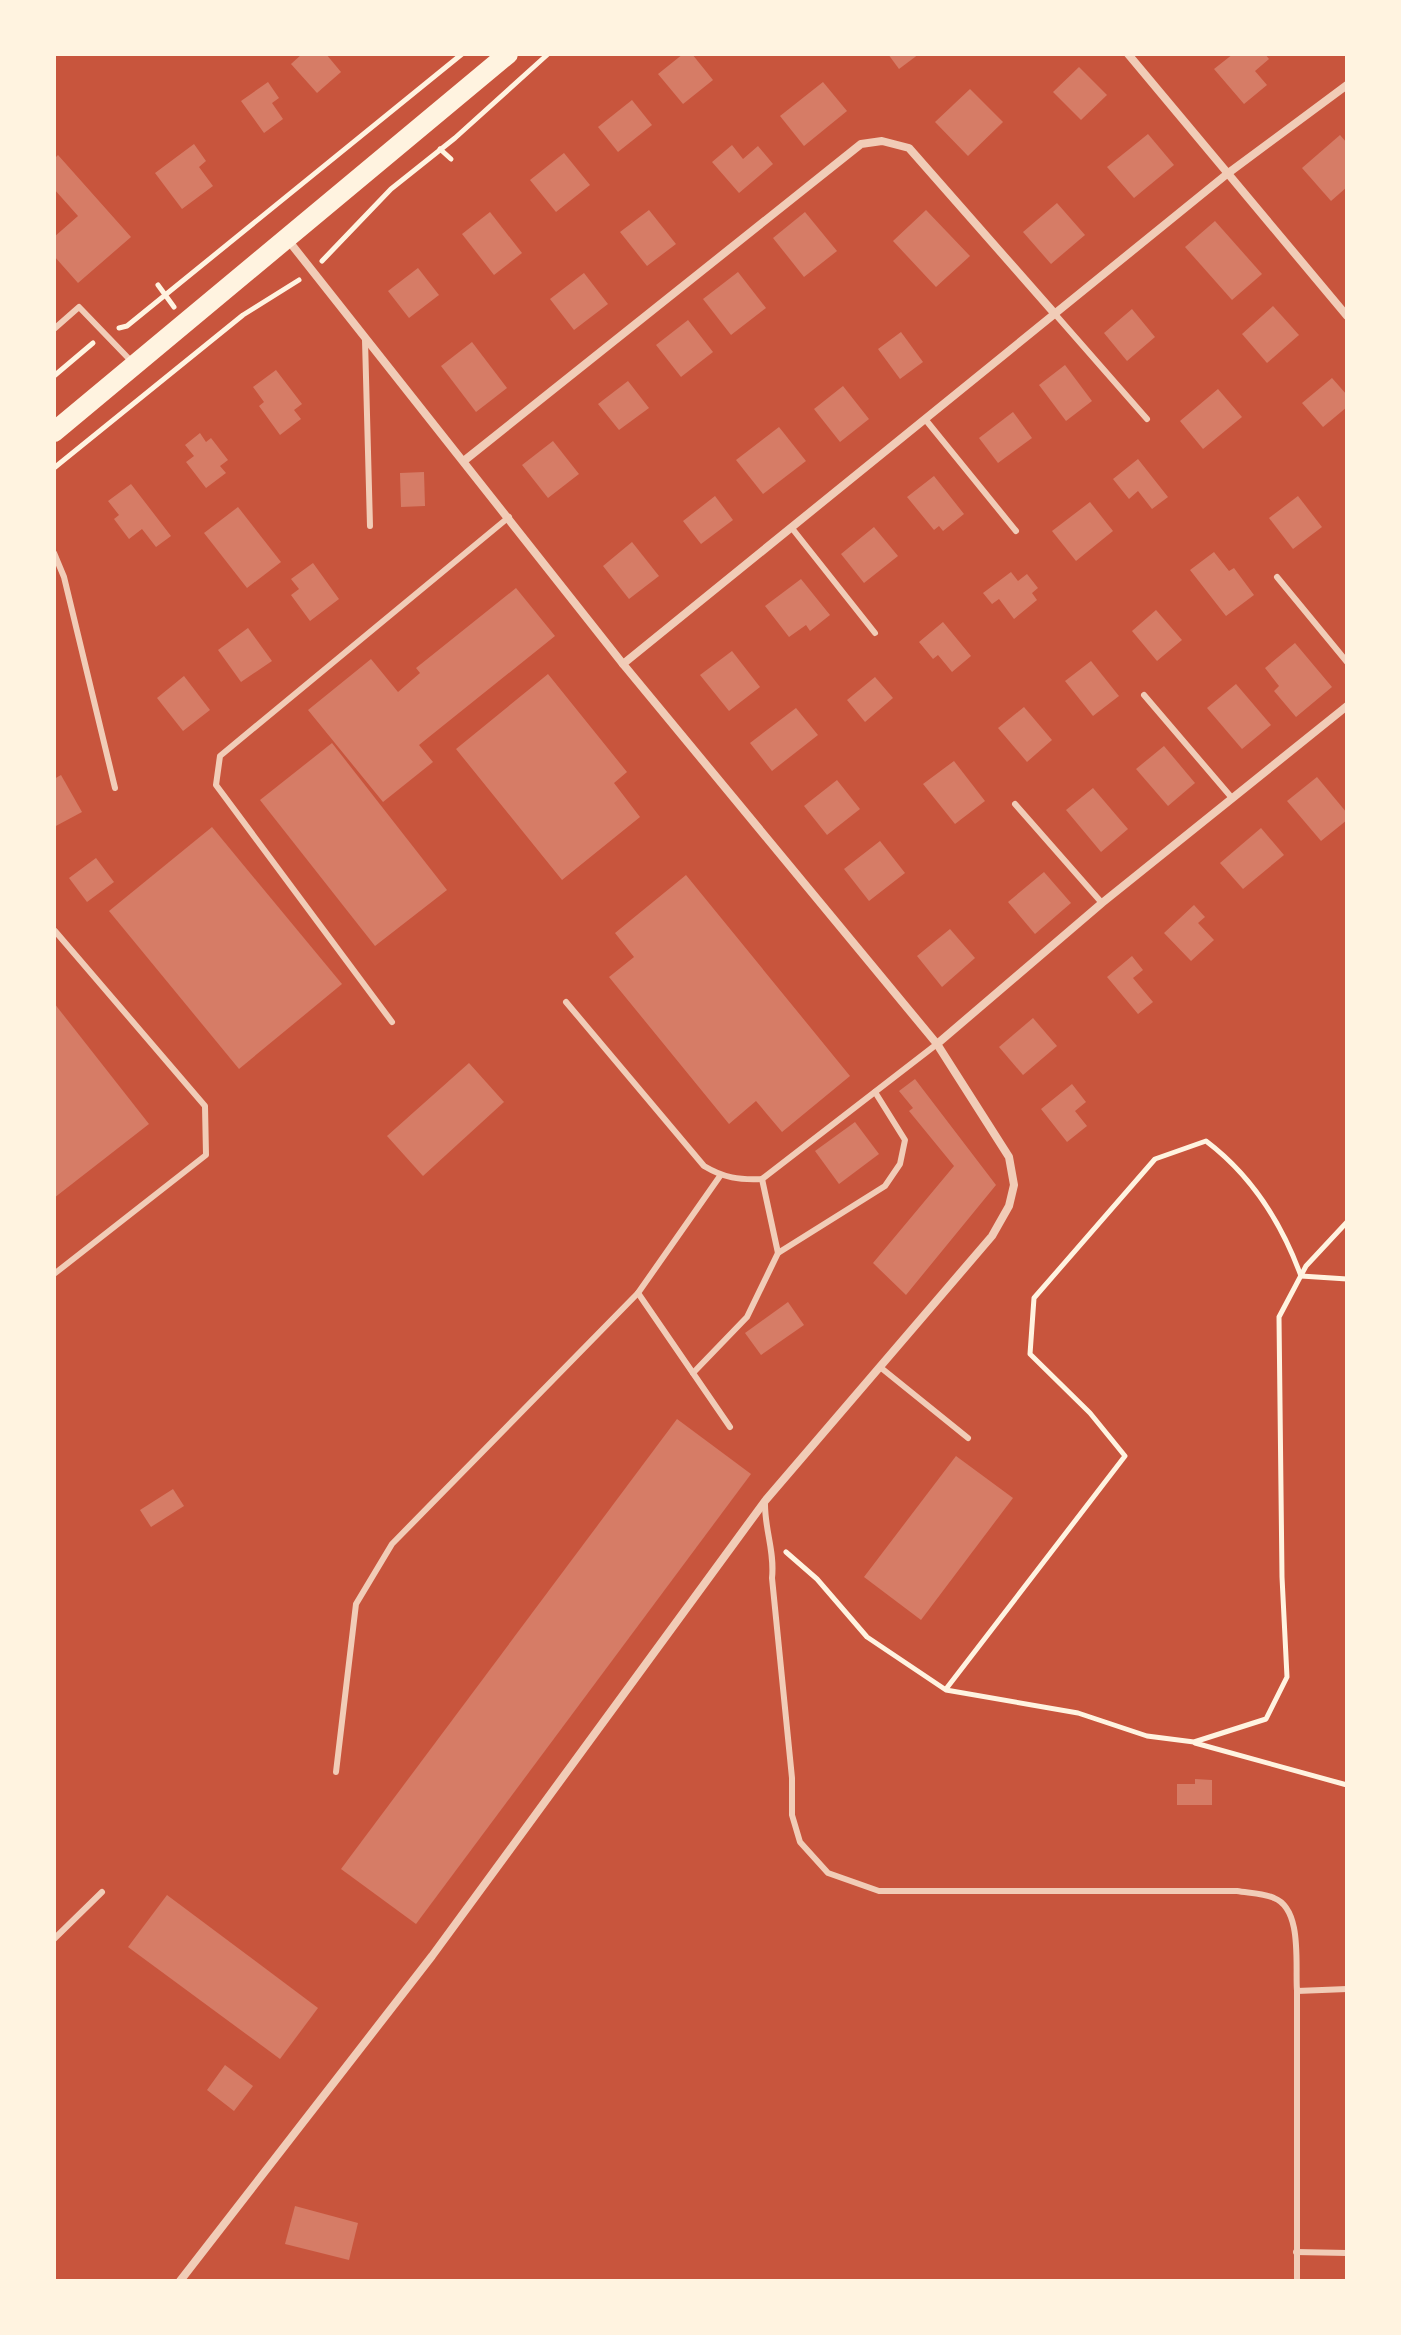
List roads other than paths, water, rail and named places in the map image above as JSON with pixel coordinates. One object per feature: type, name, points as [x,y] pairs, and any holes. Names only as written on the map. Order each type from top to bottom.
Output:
[{"type":"main road","points":[[54,432],[508,54]]},
{"type":"street","points":[[1128,54],[1347,316]]},
{"type":"street","points":[[623,664],[1227,174],[1347,85]]},
{"type":"street","points":[[465,460],[861,144],[882,141],[909,148],[1055,314]]},
{"type":"street","points":[[180,2281],[432,1956],[765,1501],[992,1236],[1009,1206],[1014,1185],[1009,1157],[937,1044],[623,664],[287,238]]},
{"type":"street","points":[[937,1044],[1102,903],[1347,706]]},
{"type":"lane","points":[[54,329],[79,307],[136,365]]},
{"type":"lane","points":[[1055,314],[1147,419]]},
{"type":"lane","points":[[365,336],[370,526]]},
{"type":"lane","points":[[925,419],[1016,531]]},
{"type":"lane","points":[[392,1022],[216,785],[220,756],[509,517]]},
{"type":"lane","points":[[791,527],[875,633]]},
{"type":"lane","points":[[54,553],[64,577],[115,788]]},
{"type":"lane","points":[[1277,577],[1347,662]]},
{"type":"lane","points":[[1144,695],[1232,798]]},
{"type":"lane","points":[[1015,804],[1102,903]]},
{"type":"lane","points":[[54,1274],[206,1155],[208,1133],[205,1106],[55,931]]},
{"type":"lane","points":[[566,1002],[704,1166],[720,1176],[742,1180],[762,1179],[937,1044]]},
{"type":"lane","points":[[693,1373],[747,1317],[778,1253],[885,1186],[900,1164],[905,1140],[875,1092]]},
{"type":"lane","points":[[336,1772],[356,1604],[392,1544],[638,1293],[720,1176]]},
{"type":"lane","points":[[762,1179],[778,1253]]},
{"type":"lane","points":[[638,1293],[730,1427]]},
{"type":"lane","points":[[880,1367],[968,1438]]},
{"type":"lane","points":[[765,1501],[767,1535],[774,1559],[772,1578],[792,1778],[792,1815],[800,1842],[828,1873],[879,1891],[1237,1891],[1277,1898],[1290,1912],[1294,1928],[1297,1991],[1297,2281]]},
{"type":"lane","points":[[54,1939],[102,1892]]},
{"type":"lane","points":[[1297,1991],[1347,1989]]},
{"type":"lane","points":[[1296,2252],[1347,2253]]}]
